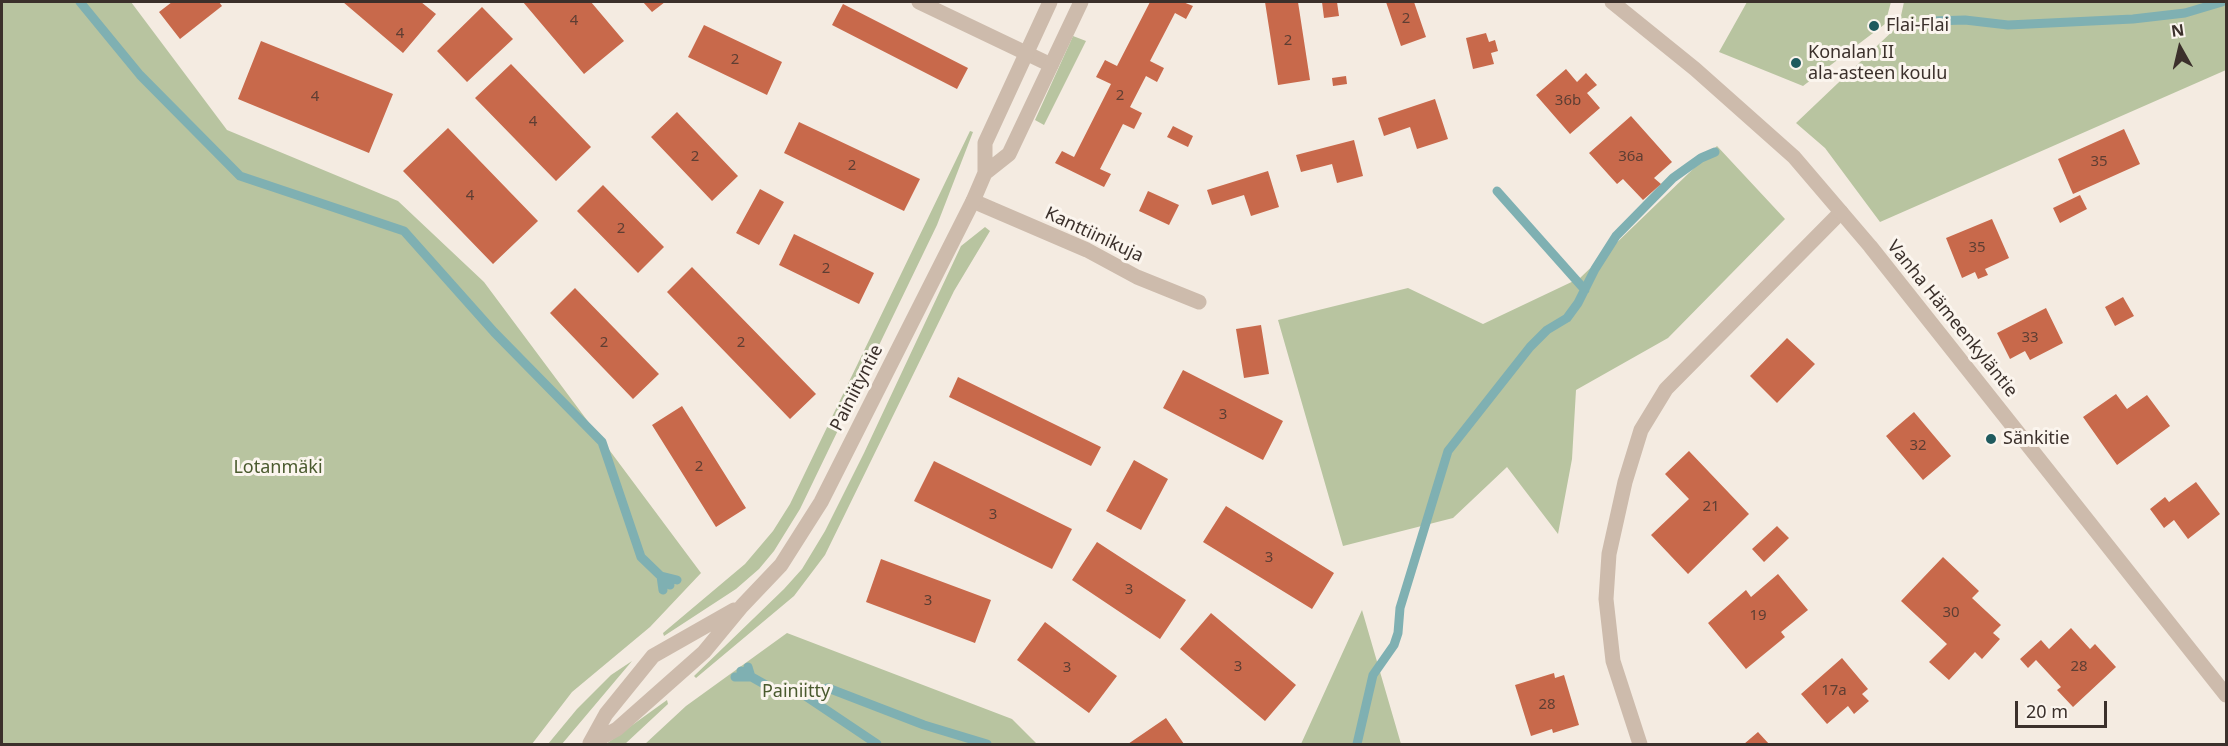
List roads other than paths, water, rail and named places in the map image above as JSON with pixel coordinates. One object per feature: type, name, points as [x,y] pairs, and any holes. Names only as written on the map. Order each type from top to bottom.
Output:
[{"type":"street","points":[[919,2],[1051,65]]},
{"type":"street","name":"Painiityntie","points":[[590,744],[618,729],[704,652],[742,606],[782,565],[821,502],[973,201],[985,173],[985,143],[1050,2]]},
{"type":"street","name":"Painiityntie","points":[[985,173],[1009,154],[1081,2]]},
{"type":"street","name":"Vanha Hämeenkyläntie","points":[[1612,2],[1695,69],[1794,157],[1841,212],[2226,694]]},
{"type":"street","name":"Kanttiinikuja","points":[[973,201],[1087,250],[1137,277],[1199,302]]},
{"type":"street","points":[[1640,744],[1613,661],[1606,599],[1609,554],[1625,482],[1641,430],[1666,389],[1841,212]]},
{"type":"street","name":"Painiityntie","points":[[590,744],[606,714],[653,656],[742,606]]},
{"type":"waterway","points":[[80,2],[140,75],[240,176],[404,231],[494,332],[602,442],[641,557],[670,585]]},
{"type":"waterway","points":[[1933,21],[1965,20],[2008,25],[2133,19],[2185,13],[2222,2]]},
{"type":"waterway","points":[[1357,744],[1373,675],[1394,645],[1398,633],[1400,608],[1448,451],[1530,347],[1547,330],[1567,318],[1616,236],[1673,178],[1701,158],[1715,152]]},
{"type":"waterway","points":[[1497,191],[1585,290]]},
{"type":"waterway","points":[[663,590],[661,576],[677,580]]},
{"type":"waterway","points":[[735,677],[751,677],[748,667]]},
{"type":"waterway","points":[[741,671],[780,693],[801,693],[877,744]]},
{"type":"waterway","points":[[801,693],[828,688],[924,725],[987,744]]},
{"type":"place","name":"Flai-Flai","points":[[1874,26]]},
{"type":"place","name":"Konalan II ala-asteen koulu","points":[[1796,63]]},
{"type":"place","name":"Sänkitie","points":[[1991,439]]},
{"type":"park label","name":"Lotanmäki","points":[[278,468]]},
{"type":"park label","name":"Painiitty","points":[[796,692]]}]
